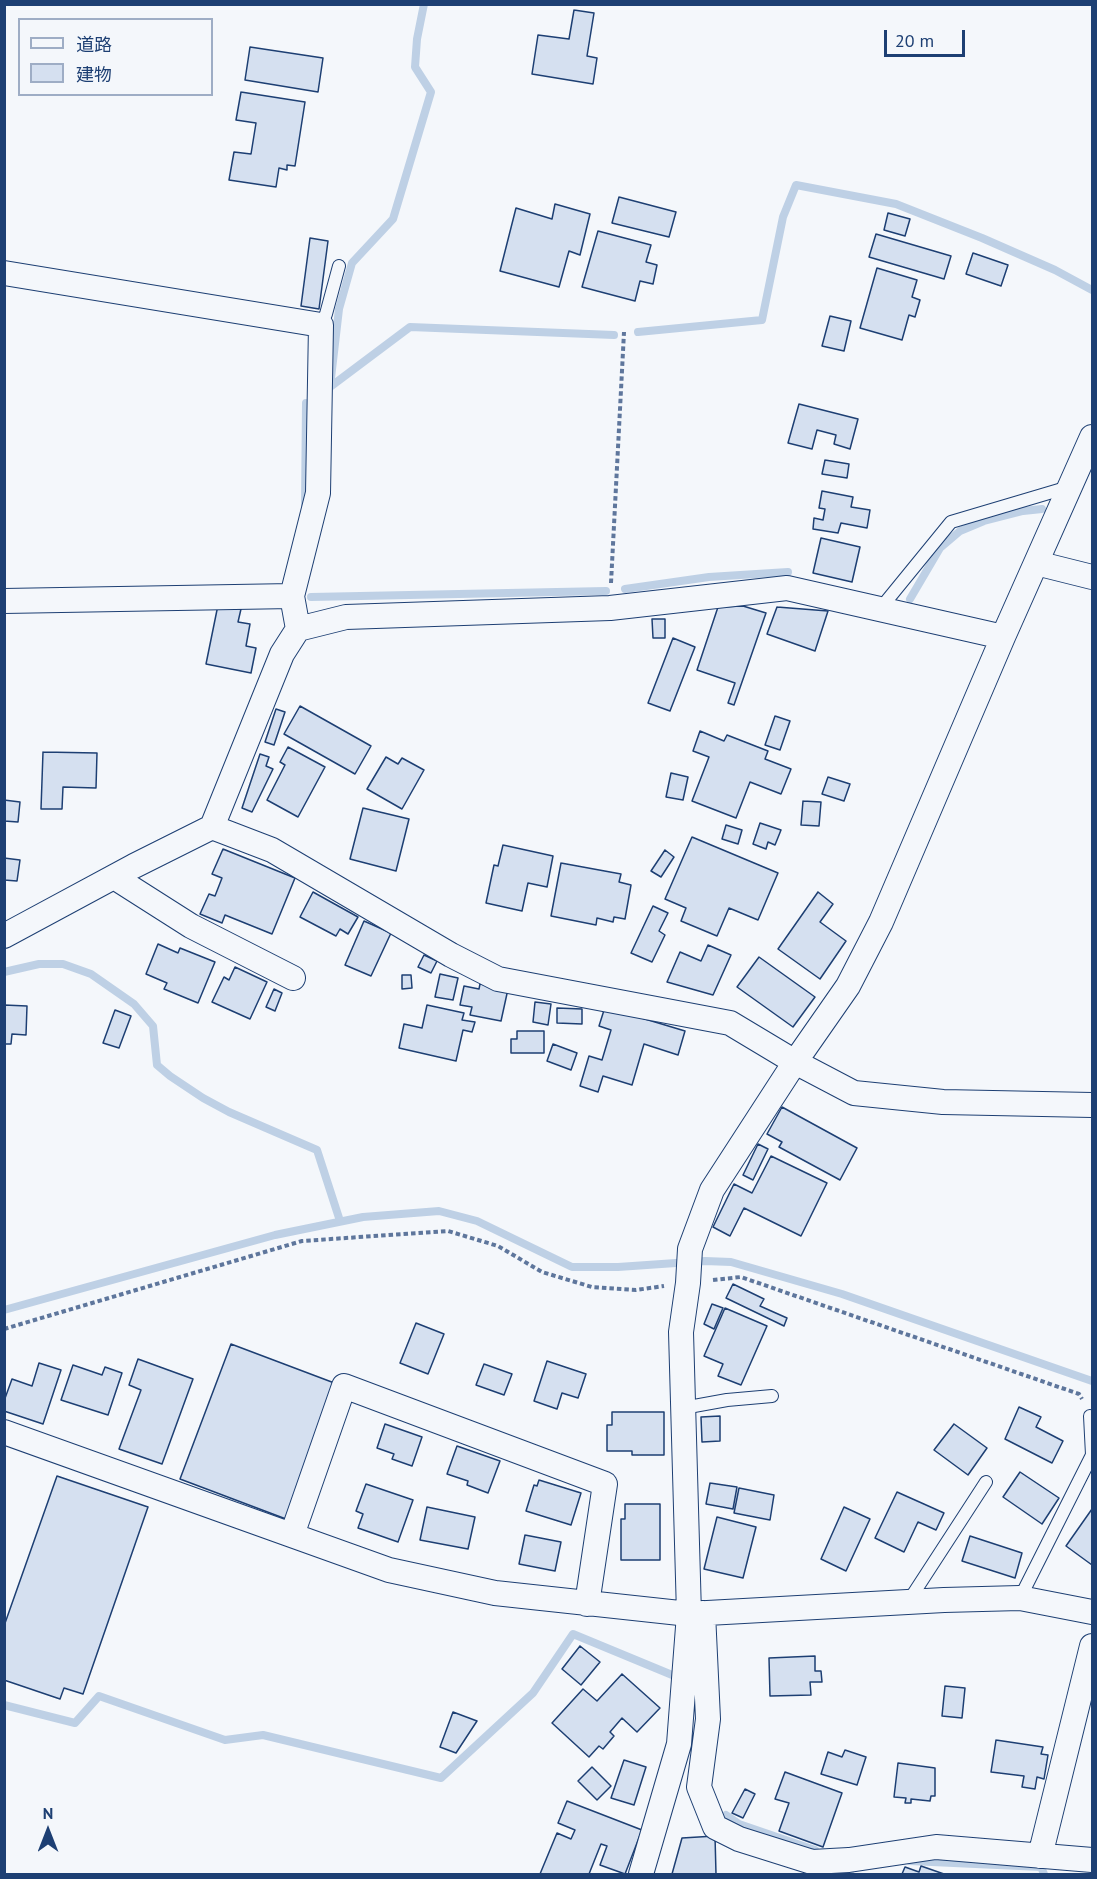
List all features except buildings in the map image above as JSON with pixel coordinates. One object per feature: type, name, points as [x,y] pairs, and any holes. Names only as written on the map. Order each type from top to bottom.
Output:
[{"type":"street","points":[[4,273],[321,325],[318,493],[292,596],[298,629],[282,654],[212,826],[4,936]]},
{"type":"street","points":[[1092,437],[1003,637],[881,922],[848,986],[795,1062],[712,1190],[690,1249],[681,1332],[683,1408],[696,1614],[708,1719],[699,1787],[715,1827],[739,1839],[812,1862],[849,1860],[936,1847],[1053,1862],[1092,1860]]},
{"type":"street","points":[[1036,563],[1092,577]]},
{"type":"street","points":[[298,629],[346,617],[610,608],[787,588],[1003,637]]},
{"type":"street","points":[[4,602],[292,596]]},
{"type":"street","points":[[212,826],[272,850],[451,955],[498,979],[730,1023],[795,1062],[854,1093],[943,1102],[1092,1105]]},
{"type":"street","points":[[114,876],[191,926],[294,978]]},
{"type":"street","points":[[292,1535],[344,1386],[606,1484],[587,1604]]},
{"type":"street","points":[[4,1432],[389,1570],[495,1593],[696,1614],[1020,1598],[1092,1611]]},
{"type":"street","points":[[641,1875],[680,1744],[696,1614]]},
{"type":"street","points":[[1053,1862],[1092,1646]]},
{"type":"lane","points":[[321,325],[326,315],[339,266]]},
{"type":"lane","points":[[880,609],[951,522],[1070,486]]},
{"type":"lane","points":[[683,1408],[727,1400],[772,1396]]},
{"type":"lane","points":[[1020,1598],[1092,1455],[1090,1416]]},
{"type":"lane","points":[[908,1602],[986,1482]]},
{"type":"path","points":[[610,608],[624,332]]},
{"type":"path","points":[[4,1329],[302,1241],[448,1231],[498,1246],[542,1272],[592,1287],[636,1290],[741,1277],[1079,1394],[1090,1416]]},
{"type":"waterway","points":[[331,378],[339,309],[352,263],[393,219],[431,92],[415,67],[417,39],[424,4]]},
{"type":"waterway","points":[[638,332],[762,320],[783,217],[796,185],[896,204],[1055,270],[1092,290]]},
{"type":"waterway","points":[[330,387],[410,327],[614,335]]},
{"type":"waterway","points":[[305,505],[306,403]]},
{"type":"waterway","points":[[910,599],[940,548],[960,531],[984,521],[1023,511],[1042,509]]},
{"type":"waterway","points":[[625,589],[709,577],[788,572]]},
{"type":"waterway","points":[[311,597],[606,591]]},
{"type":"waterway","points":[[4,972],[39,964],[63,964],[91,974],[134,1004],[153,1026],[157,1065],[170,1076],[229,1112],[317,1150],[340,1221]]},
{"type":"waterway","points":[[4,1310],[275,1235],[363,1217],[439,1211],[477,1221],[572,1267],[618,1267],[705,1261],[731,1262],[842,1294],[1092,1381]]},
{"type":"waterway","points":[[4,1705],[75,1723],[99,1696],[225,1740],[263,1735],[441,1778],[533,1693],[573,1634],[677,1677]]},
{"type":"waterway","points":[[726,1815],[739,1824],[815,1850]]},
{"type":"waterway","points":[[910,1861],[1041,1867],[1044,1874]]},
{"type":"waterway","points":[[824,1873],[850,1871]]}]
